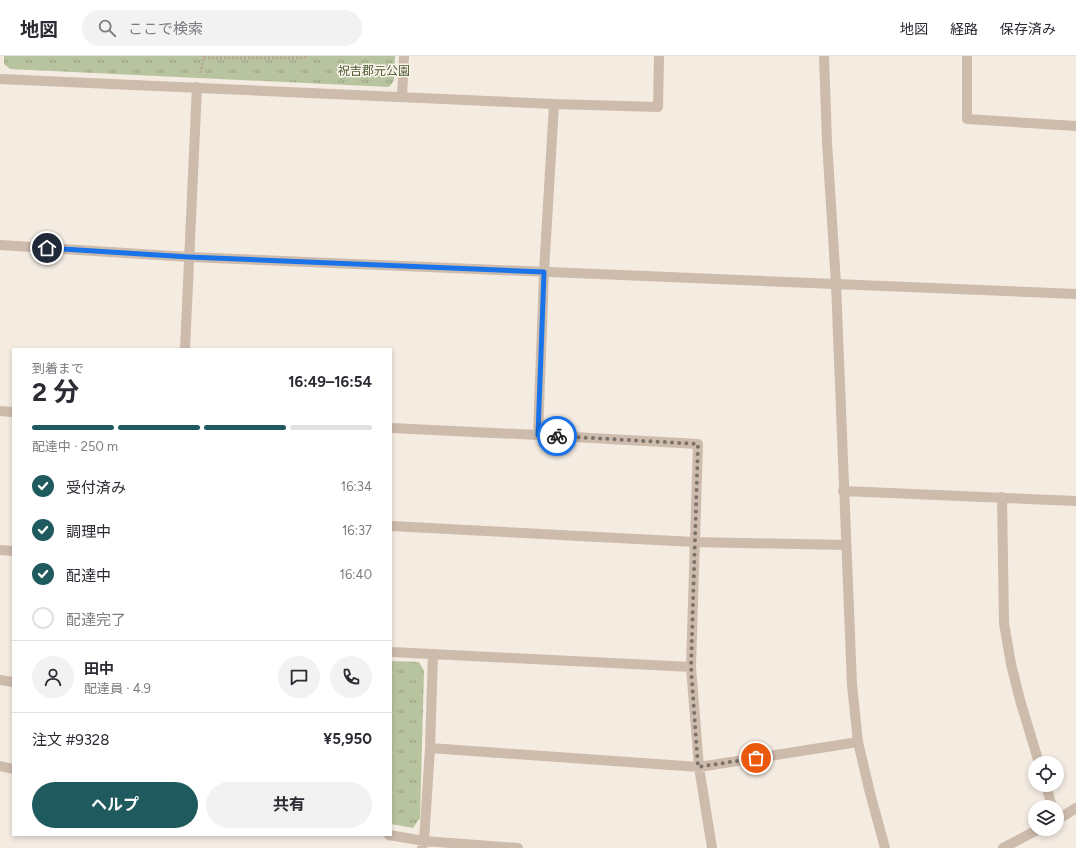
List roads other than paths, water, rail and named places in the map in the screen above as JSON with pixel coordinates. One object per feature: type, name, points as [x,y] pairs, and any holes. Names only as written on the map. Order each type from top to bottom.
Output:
[{"type":"street","points":[[402,96],[404,56]]},
{"type":"street","points":[[0,79],[554,104],[658,107],[659,56]]},
{"type":"street","points":[[824,56],[827,142],[836,284],[843,491],[852,685],[858,742],[885,848]]},
{"type":"street","points":[[967,56],[968,120],[1076,126]]},
{"type":"street","points":[[186,348],[196,87]]},
{"type":"street","points":[[538,435],[544,272],[554,104]]},
{"type":"street","points":[[0,245],[189,257],[1076,294]]},
{"type":"street","points":[[0,411],[12,412]]},
{"type":"street","points":[[392,428],[698,444],[691,667],[698,767],[712,848]]},
{"type":"street","points":[[843,491],[1076,501]]},
{"type":"street","points":[[1002,497],[1004,624],[1011,664],[1037,756]]},
{"type":"street","points":[[392,526],[694,542],[846,545]]},
{"type":"street","points":[[0,550],[12,551]]},
{"type":"street","points":[[392,652],[691,667]]},
{"type":"street","points":[[423,845],[430,748],[433,654]]},
{"type":"street","points":[[0,680],[12,682]]},
{"type":"street","points":[[430,748],[698,767],[858,742]]},
{"type":"street","points":[[0,766],[12,769]]},
{"type":"street","points":[[1064,816],[1076,808]]},
{"type":"street","points":[[1003,848],[1028,835]]},
{"type":"street","points":[[392,836],[423,845],[518,848]]},
{"type":"park label","name":"祝吉郡元公園","points":[[374,71]]}]
